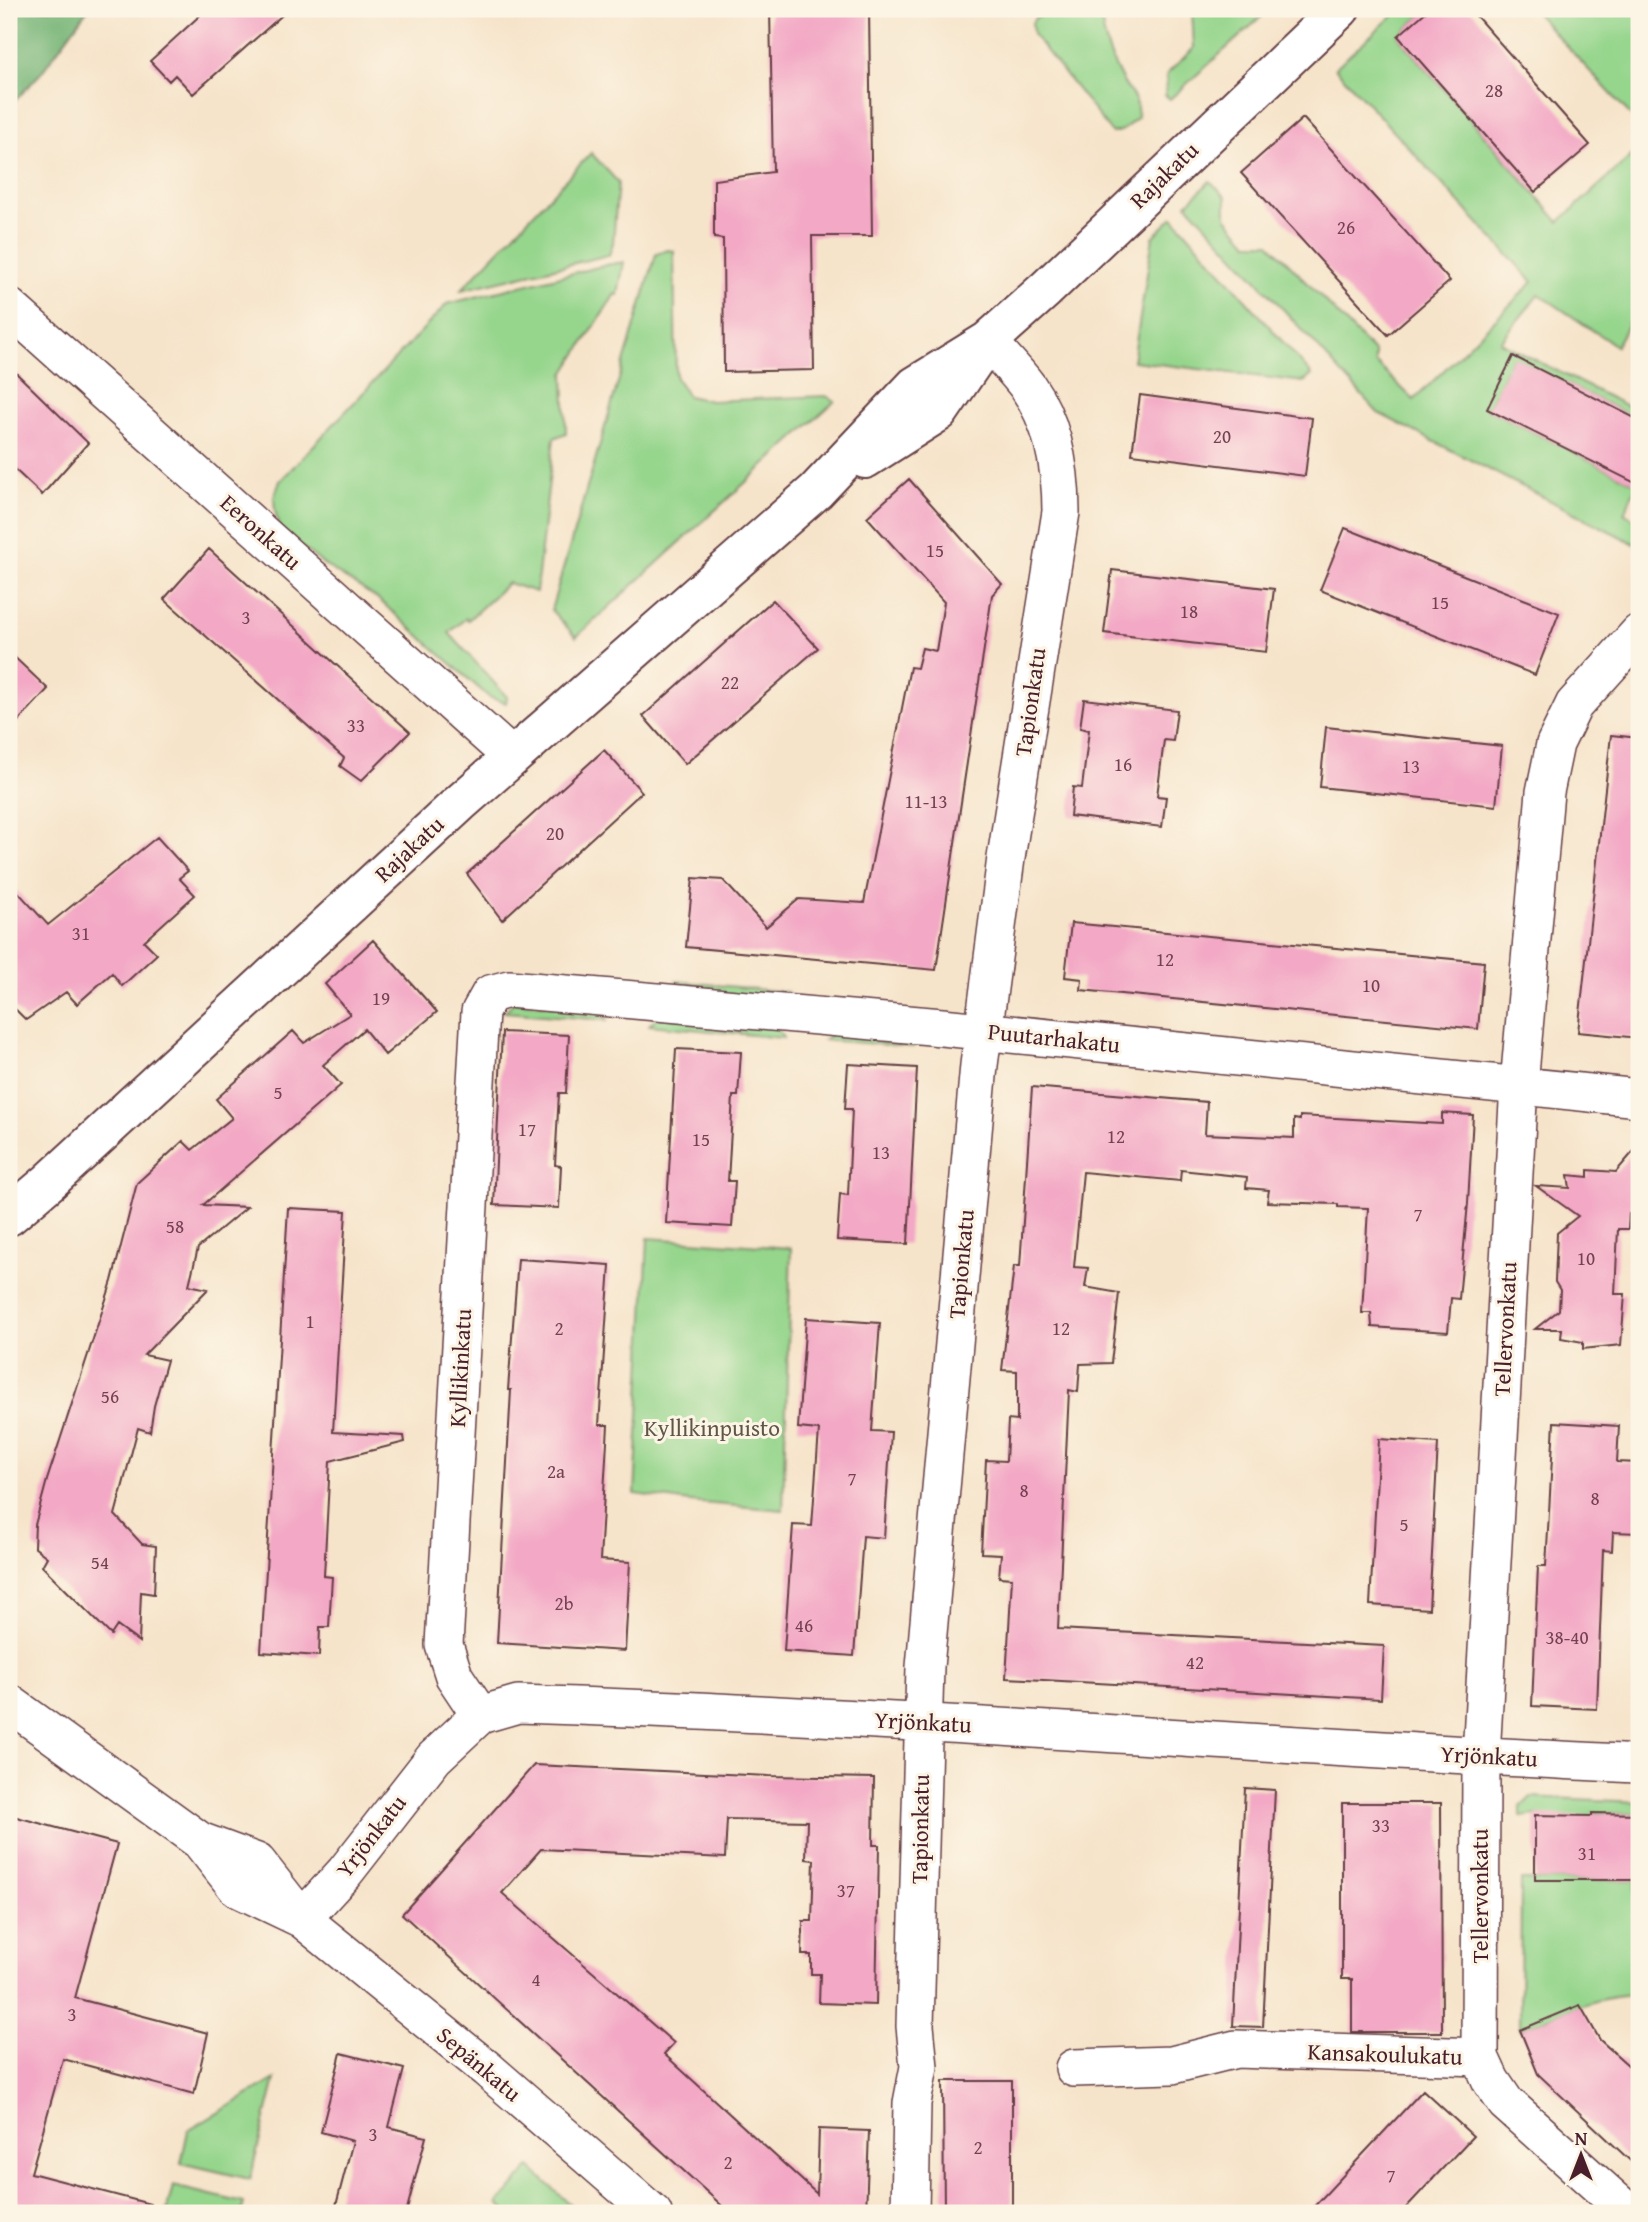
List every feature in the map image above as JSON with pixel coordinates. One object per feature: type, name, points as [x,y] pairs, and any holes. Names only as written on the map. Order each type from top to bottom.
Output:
[{"type":"main road","name":"Rajakatu","points":[[9,1216],[460,803],[816,491],[939,412],[988,341],[1340,9]]},
{"type":"street","name":"Eeronkatu","points":[[9,307],[512,757]]},
{"type":"street","name":"Tapionkatu","points":[[910,2213],[912,2104],[919,2067],[915,2025],[925,1667],[982,1031],[1038,647],[1061,512],[1060,465],[1048,427],[1028,388],[988,341]]},
{"type":"street","name":"Tellervonkatu","points":[[1480,2057],[1481,1756],[1519,1085],[1545,792],[1555,744],[1574,705],[1639,633]]},
{"type":"street","name":"Puutarhakatu","points":[[480,1012],[490,994],[509,989],[982,1031],[1639,1098]]},
{"type":"street","name":"Kyllikinkatu","points":[[480,1012],[444,1645],[454,1676],[480,1715]]},
{"type":"street","name":"Sepänkatu","points":[[9,1703],[200,1841],[257,1862],[302,1919],[487,2069],[653,2213]]},
{"type":"street","name":"Yrjönkatu","points":[[302,1919],[345,1872],[433,1758],[480,1715],[518,1704],[923,1721],[1639,1764]]},
{"type":"street","name":"Kansakoulukatu","points":[[1074,2067],[1172,2065],[1236,2049],[1480,2057],[1490,2081],[1506,2103],[1629,2213]]},
{"type":"green space","points":[[9,9],[88,9],[41,73],[9,107]]},
{"type":"green space","points":[[1046,9],[1101,9],[1104,36],[1110,53],[1137,109],[1138,117],[1123,130],[1112,133],[1033,34],[1032,23],[1035,18],[1046,14]]},
{"type":"green space","points":[[1192,9],[1270,9],[1170,99],[1165,95],[1167,74],[1194,48]]},
{"type":"green space","points":[[1400,9],[1429,9],[1398,36],[1559,222],[1639,149],[1639,329],[1629,322],[1616,346],[1539,294],[1500,342],[1639,412],[1639,420],[1513,357],[1487,409],[1637,484],[1624,513],[1639,522],[1639,546],[1378,413],[1187,204],[1210,181],[1226,197],[1226,217],[1248,243],[1269,243],[1375,353],[1375,362],[1414,400],[1533,282],[1335,68]]},
{"type":"green space","points":[[1532,9],[1633,9],[1639,16],[1639,124]]},
{"type":"green space","points":[[591,153],[618,182],[613,243],[609,255],[461,290]]},
{"type":"green space","points":[[1173,217],[1312,375],[1304,382],[1133,361],[1153,237]]},
{"type":"green space","points":[[674,251],[676,378],[688,396],[711,401],[826,396],[835,401],[576,637],[551,610],[656,254]]},
{"type":"green space","points":[[624,262],[618,295],[615,294],[564,374],[566,433],[554,438],[536,592],[508,583],[468,620],[466,618],[449,633],[507,697],[506,703],[489,697],[378,599],[323,564],[280,529],[274,497],[280,481],[447,304]]},
{"type":"green space","points":[[676,981],[787,992],[779,1001],[686,992]]},
{"type":"green space","points":[[514,1002],[601,1010],[607,1020],[504,1012]]},
{"type":"green space","points":[[659,1016],[777,1027],[783,1038],[649,1025]]},
{"type":"green space","points":[[834,1031],[921,1038],[913,1047],[824,1040]]},
{"type":"green space","name":"Kyllikinpuisto","points":[[648,1238],[791,1248],[783,1510],[635,1494]]},
{"type":"green space","points":[[1531,1797],[1639,1802],[1639,1814],[1593,1813],[1592,1825],[1535,1815],[1521,1817],[1521,1807]]},
{"type":"green space","points":[[1521,1880],[1636,1880],[1636,1987],[1639,1988],[1639,1995],[1593,2002],[1520,2030]]},
{"type":"green space","points":[[275,2079],[250,2179],[181,2163],[188,2131]]},
{"type":"green space","points":[[530,2167],[579,2213],[508,2213],[498,2204]]},
{"type":"green space","points":[[173,2186],[244,2203],[241,2213],[166,2213]]},
{"type":"building","points":[[207,9],[289,9],[193,94],[175,75],[169,81],[150,61]]},
{"type":"building","points":[[770,9],[869,9],[872,236],[812,236],[814,370],[724,372],[723,239],[714,238],[714,180],[773,172]]},
{"type":"building","points":[[1429,9],[1470,9],[1590,145],[1535,192],[1398,36]]},
{"type":"building","points":[[1303,118],[1450,281],[1388,335],[1241,173]]},
{"type":"building","points":[[1513,356],[1639,420],[1639,485],[1487,409]]},
{"type":"building","points":[[9,366],[88,443],[42,495],[9,464]]},
{"type":"building","points":[[1140,395],[1312,418],[1305,476],[1132,454]]},
{"type":"building","points":[[909,479],[1002,584],[992,595],[936,970],[686,947],[693,878],[723,880],[766,927],[799,899],[864,903],[910,667],[917,668],[922,648],[936,651],[944,602],[867,517]]},
{"type":"building","points":[[1345,528],[1559,613],[1535,675],[1320,590]]},
{"type":"building","points":[[209,549],[410,732],[361,781],[340,766],[344,758],[164,599]]},
{"type":"building","points":[[1112,570],[1274,589],[1266,652],[1104,633]]},
{"type":"building","points":[[773,600],[818,648],[685,764],[643,716]]},
{"type":"building","points":[[9,652],[48,689],[9,731]]},
{"type":"building","points":[[1084,699],[1177,710],[1173,741],[1164,740],[1157,796],[1166,797],[1162,827],[1070,816],[1073,787],[1082,788],[1089,730],[1080,728]]},
{"type":"building","points":[[1326,727],[1502,746],[1496,806],[1320,787]]},
{"type":"building","points":[[1611,735],[1639,738],[1639,1038],[1578,1032]]},
{"type":"building","points":[[604,750],[642,792],[502,920],[467,874]]},
{"type":"building","points":[[157,837],[188,871],[179,878],[195,895],[144,941],[157,954],[122,986],[112,973],[77,1004],[66,992],[26,1020],[9,1003],[9,882],[48,925]]},
{"type":"building","points":[[1071,923],[1484,962],[1478,1029],[1081,990],[1082,979],[1065,977]]},
{"type":"building","points":[[373,940],[437,1012],[385,1055],[364,1029],[323,1065],[341,1085],[203,1205],[247,1207],[198,1248],[189,1285],[208,1289],[144,1355],[167,1360],[150,1432],[138,1428],[115,1515],[142,1544],[156,1546],[154,1594],[141,1592],[139,1642],[117,1626],[111,1635],[42,1566],[47,1557],[34,1547],[35,1525],[112,1281],[137,1183],[183,1141],[192,1150],[232,1118],[216,1099],[293,1031],[304,1043],[350,1014],[325,984]]},
{"type":"building","points":[[502,1032],[569,1035],[566,1093],[559,1093],[555,1165],[561,1166],[559,1208],[494,1205]]},
{"type":"building","points":[[676,1049],[741,1052],[738,1096],[733,1096],[728,1181],[735,1181],[732,1227],[666,1223]]},
{"type":"building","points":[[848,1064],[917,1068],[908,1244],[837,1240],[840,1194],[848,1195],[852,1109],[845,1109]]},
{"type":"building","points":[[1032,1087],[1207,1102],[1205,1134],[1294,1138],[1294,1119],[1300,1120],[1300,1116],[1442,1124],[1442,1113],[1473,1115],[1459,1299],[1451,1298],[1448,1332],[1372,1327],[1371,1313],[1362,1313],[1368,1208],[1338,1207],[1338,1204],[1267,1202],[1269,1190],[1246,1188],[1247,1177],[1181,1170],[1180,1181],[1083,1172],[1074,1267],[1088,1268],[1085,1287],[1119,1293],[1111,1363],[1080,1364],[1078,1392],[1069,1390],[1058,1629],[1384,1646],[1381,1699],[1006,1678],[1012,1578],[999,1577],[1001,1554],[981,1553],[986,1460],[1006,1461],[1008,1420],[1017,1421],[1017,1371],[1002,1370],[1014,1266],[1020,1266]]},
{"type":"building","points":[[1639,1145],[1639,1214],[1629,1214],[1628,1229],[1618,1229],[1615,1294],[1625,1294],[1621,1345],[1583,1349],[1583,1342],[1561,1338],[1562,1329],[1535,1329],[1559,1310],[1560,1290],[1555,1282],[1557,1233],[1578,1216],[1536,1186],[1570,1188],[1568,1175],[1588,1177],[1588,1170],[1616,1172]]},
{"type":"building","points":[[288,1208],[346,1211],[333,1432],[404,1436],[405,1442],[330,1461],[324,1576],[332,1577],[329,1627],[320,1627],[319,1656],[261,1652]]},
{"type":"building","points":[[518,1259],[610,1265],[599,1425],[608,1425],[600,1560],[630,1562],[625,1651],[497,1643],[511,1390],[508,1390]]},
{"type":"building","points":[[806,1318],[880,1323],[872,1431],[891,1432],[884,1538],[863,1536],[854,1656],[784,1651],[793,1525],[812,1526],[819,1430],[798,1428]]},
{"type":"building","points":[[1554,1422],[1619,1426],[1617,1462],[1639,1463],[1639,1533],[1613,1532],[1612,1551],[1603,1550],[1597,1709],[1532,1706],[1538,1566],[1546,1566]]},
{"type":"building","points":[[1379,1439],[1438,1443],[1429,1609],[1370,1605]]},
{"type":"building","points":[[534,1765],[874,1778],[873,1845],[879,1845],[876,2005],[819,2003],[820,1974],[811,1974],[811,1955],[802,1955],[803,1921],[812,1921],[814,1860],[806,1859],[807,1821],[727,1819],[725,1858],[541,1849],[502,1893],[674,2043],[664,2054],[817,2194],[819,2129],[869,2131],[866,2213],[730,2213],[402,1914]]},
{"type":"building","points":[[1245,1788],[1275,1790],[1263,2027],[1233,2026]]},
{"type":"building","points":[[1342,1803],[1441,1803],[1442,2032],[1352,2032],[1352,1979],[1342,1979]]},
{"type":"building","points":[[1592,1813],[1639,1814],[1639,1880],[1535,1880],[1535,1815],[1592,1816]]},
{"type":"building","points":[[9,1815],[117,1844],[75,1998],[208,2033],[194,2094],[63,2059],[31,2173],[150,2204],[149,2213],[9,2213]]},
{"type":"building","points":[[1580,2005],[1600,2040],[1639,2075],[1639,2169],[1538,2074],[1520,2030]]},
{"type":"building","points":[[341,2053],[404,2069],[389,2127],[426,2137],[406,2213],[334,2213],[353,2141],[321,2132]]},
{"type":"building","points":[[943,2081],[1012,2081],[1012,2213],[944,2213]]},
{"type":"building","points":[[1423,2090],[1473,2136],[1401,2213],[1308,2213]]}]
